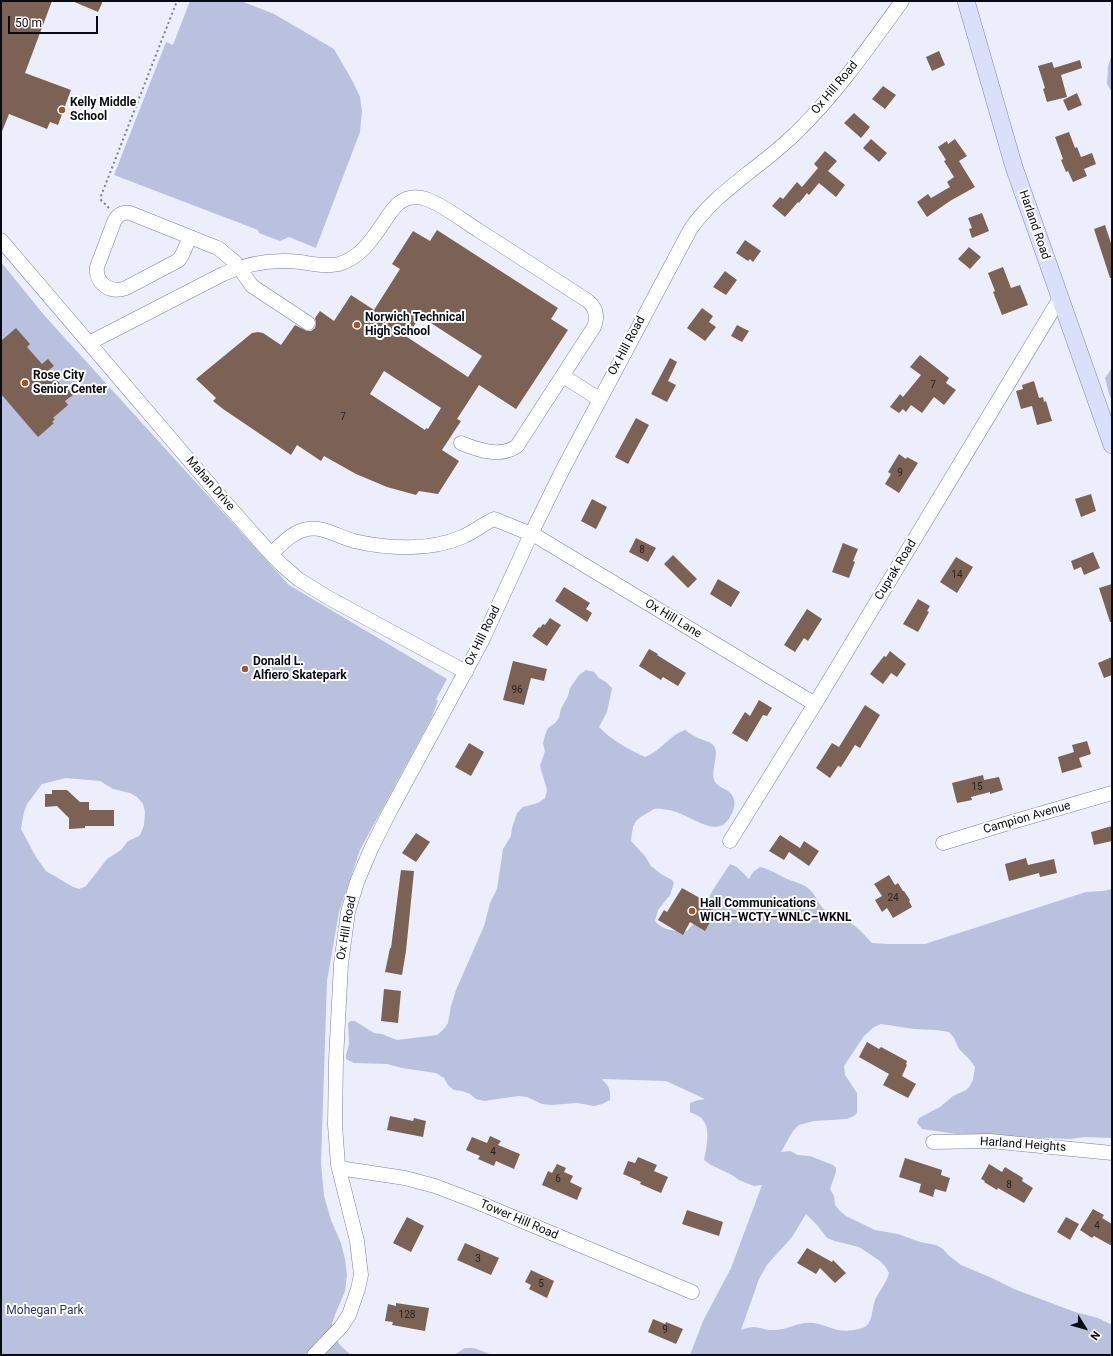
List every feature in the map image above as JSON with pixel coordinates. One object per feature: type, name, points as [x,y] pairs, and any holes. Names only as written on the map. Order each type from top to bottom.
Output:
[{"type":"main road","name":"Harland Road","points":[[966,1],[1014,167],[1112,445]]},
{"type":"street","name":"Ox Hill Road","points":[[314,1355],[346,1321],[352,1310],[360,1281],[357,1241],[339,1168],[336,1142],[336,1060],[341,964],[350,905],[357,882],[371,848],[466,672],[531,534],[599,399],[679,248],[694,223],[720,196],[776,150],[806,122],[852,70],[902,1]]},
{"type":"street","points":[[89,343],[239,267],[271,261],[301,262],[324,266],[344,262],[365,249],[398,203],[412,198],[427,199],[591,303],[596,313],[594,327],[519,443],[514,448],[502,452],[490,452],[476,449],[461,443]]},
{"type":"street","points":[[190,237],[182,256],[176,261],[126,288],[120,290],[111,289],[102,284],[99,279],[97,267],[114,222],[118,216],[122,214],[130,214],[190,237],[218,248],[232,259],[252,286],[308,322]]},
{"type":"street","name":"Mahan Drive","points":[[1,240],[271,554],[293,575],[327,597],[466,672]]},
{"type":"street","name":"Cuprak Road","points":[[730,841],[815,704],[1060,298]]},
{"type":"street","points":[[563,376],[599,399]]},
{"type":"street","name":"Ox Hill Lane","points":[[271,554],[292,535],[309,528],[320,529],[357,542],[391,547],[414,546],[448,541],[464,536],[494,518],[531,534],[815,704]]},
{"type":"street","name":"Campion Avenue","points":[[943,843],[1112,793]]},
{"type":"street","name":"Harland Heights","points":[[933,1142],[990,1141],[1112,1153]]},
{"type":"street","name":"Tower Hill Road","points":[[339,1168],[405,1178],[435,1186],[477,1202],[692,1292]]},
{"type":"path","points":[[118,216],[101,200],[100,196],[177,1]]},
{"type":"green space","points":[[190,1],[241,1],[274,14],[334,49],[353,82],[360,97],[362,111],[360,132],[316,248],[289,237],[280,241],[259,233],[258,230],[114,175],[166,42],[173,45]]},
{"type":"green space","points":[[1112,53],[1112,92],[1107,84],[1108,67]]},
{"type":"green space","name":"Mohegan Park","points":[[1,262],[44,315],[289,585],[447,679],[436,699],[438,701],[431,719],[360,850],[339,912],[327,981],[321,1163],[324,1196],[331,1220],[341,1243],[347,1275],[345,1291],[332,1324],[332,1331],[340,1345],[351,1355],[1,1355]],"holes":[[[66,778],[100,781],[113,789],[130,793],[137,797],[143,804],[145,812],[144,825],[139,836],[128,841],[121,850],[107,859],[86,886],[79,889],[46,871],[36,857],[21,829],[24,812],[27,804],[42,784]]]},
{"type":"green space","points":[[1112,368],[1112,401],[1105,378]]},
{"type":"green space","points":[[586,670],[594,672],[612,688],[607,712],[599,727],[615,741],[633,751],[645,757],[656,751],[674,735],[685,730],[712,744],[715,747],[716,752],[713,773],[715,782],[730,792],[734,799],[732,813],[726,822],[721,826],[708,826],[664,809],[654,809],[638,819],[634,825],[631,841],[645,856],[651,866],[672,880],[674,883],[670,895],[658,910],[655,921],[665,928],[674,931],[687,931],[706,913],[707,900],[730,864],[737,867],[749,879],[753,872],[760,867],[806,887],[812,892],[825,910],[852,924],[872,943],[925,944],[1086,892],[1112,889],[1112,1138],[1085,1137],[1070,1139],[963,1135],[922,1129],[917,1123],[919,1118],[940,1107],[953,1096],[966,1090],[973,1080],[975,1067],[959,1049],[954,1038],[949,1032],[881,1024],[874,1027],[864,1036],[844,1066],[845,1075],[857,1093],[857,1113],[847,1119],[814,1121],[799,1125],[793,1131],[781,1152],[790,1151],[798,1155],[810,1156],[833,1165],[836,1168],[836,1172],[830,1189],[834,1196],[835,1205],[846,1216],[875,1230],[898,1234],[920,1242],[936,1245],[943,1249],[961,1265],[1014,1289],[1075,1312],[1098,1318],[1112,1325],[1112,1355],[690,1355],[703,1321],[731,1268],[762,1185],[754,1186],[739,1180],[704,1160],[707,1129],[702,1119],[690,1112],[690,1103],[705,1099],[666,1081],[602,1079],[609,1088],[610,1100],[594,1106],[577,1103],[551,1105],[542,1104],[527,1097],[519,1096],[484,1101],[476,1099],[470,1094],[462,1091],[454,1090],[448,1085],[444,1078],[436,1073],[402,1068],[387,1064],[354,1063],[346,1059],[349,1044],[348,1023],[351,1021],[355,1021],[374,1033],[382,1034],[397,1040],[437,1035],[448,1023],[456,990],[484,926],[490,903],[497,889],[503,849],[511,836],[517,813],[523,807],[538,803],[545,798],[547,790],[540,766],[545,751],[543,743],[545,735],[548,728],[559,718],[561,709],[568,696],[570,688],[579,675]],"holes":[[[806,1214],[827,1238],[859,1247],[880,1261],[889,1273],[875,1300],[868,1324],[862,1328],[847,1331],[837,1330],[813,1323],[798,1324],[779,1330],[769,1330],[755,1327],[741,1330],[759,1279],[767,1265],[792,1237]]]},
{"type":"green space","points":[[465,1348],[474,1348],[490,1354],[508,1355],[454,1355]]},
{"type":"building","points":[[1,1],[52,1],[25,73],[71,90],[58,125],[50,122],[47,129],[9,114],[1,134]]},
{"type":"building","points":[[72,1],[103,1],[98,12]]},
{"type":"building","points":[[939,51],[945,65],[932,71],[926,57]]},
{"type":"building","points":[[1080,60],[1082,68],[1061,75],[1067,97],[1047,102],[1043,89],[1045,88],[1038,66],[1052,62],[1054,68]]},
{"type":"building","points":[[883,86],[896,95],[885,109],[872,99]]},
{"type":"building","points":[[1077,93],[1082,105],[1068,111],[1063,100]]},
{"type":"building","points":[[854,113],[870,127],[861,138],[844,123]]},
{"type":"building","points":[[1069,132],[1075,148],[1077,147],[1081,157],[1092,153],[1096,164],[1084,169],[1087,176],[1073,182],[1068,171],[1066,172],[1061,160],[1063,159],[1055,137]]},
{"type":"building","points":[[871,139],[887,153],[879,162],[863,148]]},
{"type":"building","points":[[955,139],[967,156],[959,161],[975,187],[950,201],[927,217],[917,202],[928,194],[931,198],[950,187],[947,182],[954,177],[944,161],[946,160],[938,147],[947,141],[948,144]]},
{"type":"building","points":[[825,151],[837,161],[828,171],[845,185],[836,197],[819,183],[809,195],[807,193],[799,203],[798,202],[785,217],[772,206],[780,197],[783,199],[797,182],[802,187],[818,168],[814,164]]},
{"type":"building","points":[[982,213],[989,231],[972,238],[969,229],[972,228],[968,218]]},
{"type":"building","points":[[1105,225],[1112,246],[1112,278],[1110,278],[1094,229]]},
{"type":"building","points":[[437,230],[558,308],[551,319],[568,330],[516,409],[479,385],[457,419],[461,421],[442,450],[459,461],[438,494],[419,491],[416,495],[387,487],[356,474],[324,456],[321,461],[297,445],[291,455],[213,401],[216,398],[196,379],[252,333],[263,333],[281,345],[295,325],[307,331],[311,331],[315,328],[315,318],[320,311],[334,321],[351,295],[374,310],[400,269],[392,264],[413,231],[430,241]],"holes":[[[420,316],[482,356],[468,377],[407,337]],[[384,371],[441,408],[428,429],[426,428],[425,430],[370,394]]]},
{"type":"building","points":[[745,240],[761,251],[753,262],[750,259],[748,261],[736,253]]},
{"type":"building","points":[[969,247],[981,257],[970,269],[958,259]]},
{"type":"building","points":[[1003,267],[1011,288],[1020,285],[1028,305],[1002,315],[993,292],[995,291],[988,273]]},
{"type":"building","points":[[725,271],[737,280],[726,295],[713,287]]},
{"type":"building","points":[[702,308],[713,316],[709,322],[716,327],[705,341],[687,328]]},
{"type":"building","points":[[737,325],[749,331],[742,342],[731,336]]},
{"type":"building","name":"Rose City Senior Center","points":[[16,328],[30,344],[27,347],[42,364],[48,359],[54,366],[49,370],[63,388],[65,386],[73,395],[65,401],[68,405],[53,418],[55,419],[52,422],[54,423],[38,437],[1,394],[1,341]]},
{"type":"building","points":[[920,355],[949,378],[946,383],[956,390],[944,405],[934,397],[922,413],[911,405],[906,412],[903,409],[899,413],[890,407],[900,394],[903,397],[921,375],[910,367]]},
{"type":"building","points":[[670,358],[677,362],[668,381],[676,385],[667,402],[651,394]]},
{"type":"building","points":[[1034,381],[1039,398],[1043,397],[1044,402],[1046,401],[1052,421],[1037,425],[1032,406],[1021,409],[1016,391],[1023,389],[1022,385]]},
{"type":"building","points":[[636,418],[649,425],[628,464],[615,457]]},
{"type":"building","points":[[899,454],[906,459],[907,457],[918,463],[899,493],[885,484],[891,474],[888,472]]},
{"type":"building","points":[[1091,494],[1096,511],[1081,517],[1075,499]]},
{"type":"building","points":[[592,499],[607,507],[596,529],[581,521]]},
{"type":"building","points":[[636,538],[656,548],[648,562],[629,552]]},
{"type":"building","points":[[843,543],[858,549],[853,561],[855,562],[849,578],[832,572]]},
{"type":"building","points":[[1093,552],[1100,568],[1084,575],[1081,567],[1074,570],[1071,561]]},
{"type":"building","points":[[673,555],[697,579],[688,588],[664,564]]},
{"type":"building","points":[[956,557],[973,567],[957,593],[940,582]]},
{"type":"building","points":[[718,579],[740,592],[731,607],[710,594]]},
{"type":"building","points":[[1112,584],[1112,622],[1110,622],[1099,588]]},
{"type":"building","points":[[564,587],[590,603],[586,609],[592,613],[587,622],[555,601]]},
{"type":"building","points":[[918,599],[930,606],[927,611],[929,612],[918,632],[903,624]]},
{"type":"building","points":[[807,609],[822,619],[808,641],[804,638],[795,652],[784,645]]},
{"type":"building","points":[[550,618],[561,625],[547,646],[532,636],[539,627],[540,628],[543,624],[545,625]]},
{"type":"building","points":[[649,649],[686,673],[678,686],[663,677],[661,680],[639,666]]},
{"type":"building","points":[[890,651],[906,664],[897,677],[891,673],[883,684],[870,674],[884,656],[886,657]]},
{"type":"building","points":[[1112,657],[1112,675],[1104,678],[1098,663]]},
{"type":"building","points":[[513,661],[547,669],[544,681],[531,678],[524,705],[503,700]]},
{"type":"building","points":[[759,700],[772,708],[767,716],[763,715],[747,742],[732,733],[745,712],[750,716]]},
{"type":"building","points":[[865,705],[880,715],[860,748],[855,745],[841,767],[838,766],[830,778],[816,768],[832,743],[839,747]]},
{"type":"building","points":[[1087,741],[1091,754],[1079,758],[1082,767],[1062,773],[1058,757],[1074,752],[1072,745]]},
{"type":"building","points":[[469,743],[484,752],[471,776],[455,767]]},
{"type":"building","points":[[983,775],[984,780],[999,777],[1003,790],[971,797],[972,800],[957,803],[952,783]]},
{"type":"building","points":[[52,790],[67,790],[80,802],[89,802],[89,810],[114,810],[114,826],[85,826],[85,828],[69,829],[69,818],[57,806],[45,807],[45,794],[52,794]]},
{"type":"building","points":[[1112,826],[1112,841],[1094,845],[1091,832]]},
{"type":"building","points":[[416,833],[430,842],[416,862],[402,853]]},
{"type":"building","points":[[780,835],[800,848],[804,841],[819,851],[809,866],[789,852],[784,860],[769,851]]},
{"type":"building","points":[[1026,858],[1028,865],[1054,859],[1057,873],[1040,877],[1039,873],[1009,881],[1005,864]]},
{"type":"building","points":[[401,870],[414,871],[406,951],[402,975],[385,972],[391,948]]},
{"type":"building","points":[[889,875],[895,885],[898,883],[904,891],[910,900],[909,901],[912,907],[893,918],[887,908],[882,912],[875,900],[882,896],[874,884]]},
{"type":"building","name":"Hall Communications WICH–WCTY–WNLC–WKNL","points":[[682,888],[714,906],[712,909],[716,912],[705,931],[690,922],[683,935],[658,920],[664,910],[667,912]]},
{"type":"building","points":[[384,989],[401,991],[398,1023],[381,1021]]},
{"type":"building","points":[[867,1042],[879,1049],[881,1047],[907,1061],[907,1065],[902,1076],[916,1084],[908,1098],[883,1085],[889,1074],[859,1057]]},
{"type":"building","points":[[390,1116],[413,1121],[414,1118],[426,1121],[423,1137],[387,1130]]},
{"type":"building","points":[[490,1136],[501,1141],[498,1145],[520,1154],[514,1169],[496,1161],[494,1166],[478,1159],[480,1156],[466,1150],[472,1137],[487,1143]]},
{"type":"building","points":[[638,1157],[657,1165],[654,1171],[668,1177],[661,1193],[640,1184],[641,1182],[623,1174],[628,1161],[635,1163]]},
{"type":"building","points":[[905,1158],[942,1170],[941,1175],[950,1178],[946,1192],[935,1189],[933,1197],[919,1192],[921,1184],[899,1177]]},
{"type":"building","points":[[557,1164],[566,1168],[564,1172],[573,1176],[570,1182],[582,1188],[577,1200],[542,1185],[548,1171],[552,1173]]},
{"type":"building","points":[[989,1164],[1002,1172],[1005,1167],[1023,1178],[1022,1181],[1033,1188],[1024,1203],[998,1188],[997,1190],[981,1179]]},
{"type":"building","points":[[1093,1209],[1104,1215],[1102,1218],[1112,1224],[1112,1246],[1094,1236],[1092,1238],[1080,1230]]},
{"type":"building","points":[[687,1210],[723,1222],[719,1236],[682,1224]]},
{"type":"building","points":[[407,1217],[424,1226],[411,1252],[393,1243]]},
{"type":"building","points":[[1066,1217],[1079,1224],[1070,1240],[1057,1232]]},
{"type":"building","points":[[465,1243],[499,1258],[491,1275],[457,1260]]},
{"type":"building","points":[[807,1248],[832,1262],[833,1260],[846,1273],[835,1283],[820,1268],[816,1274],[797,1263]]},
{"type":"building","points":[[531,1270],[554,1281],[547,1298],[529,1289],[531,1285],[525,1282]]},
{"type":"building","points":[[396,1303],[429,1308],[425,1331],[392,1325],[393,1322],[385,1321],[388,1304],[396,1306]]},
{"type":"building","points":[[653,1319],[665,1324],[666,1322],[683,1329],[676,1344],[648,1332]]},
{"type":"place","name":"Kelly Middle School","points":[[62,110]]},
{"type":"place","name":"Norwich Technical High School","points":[[357,325]]},
{"type":"place","name":"Rose City Senior Center","points":[[25,383]]},
{"type":"place","name":"Donald L. Alfiero Skatepark","points":[[245,669]]},
{"type":"place","name":"Hall Communications WICH–WCTY–WNLC–WKNL","points":[[692,911]]}]
